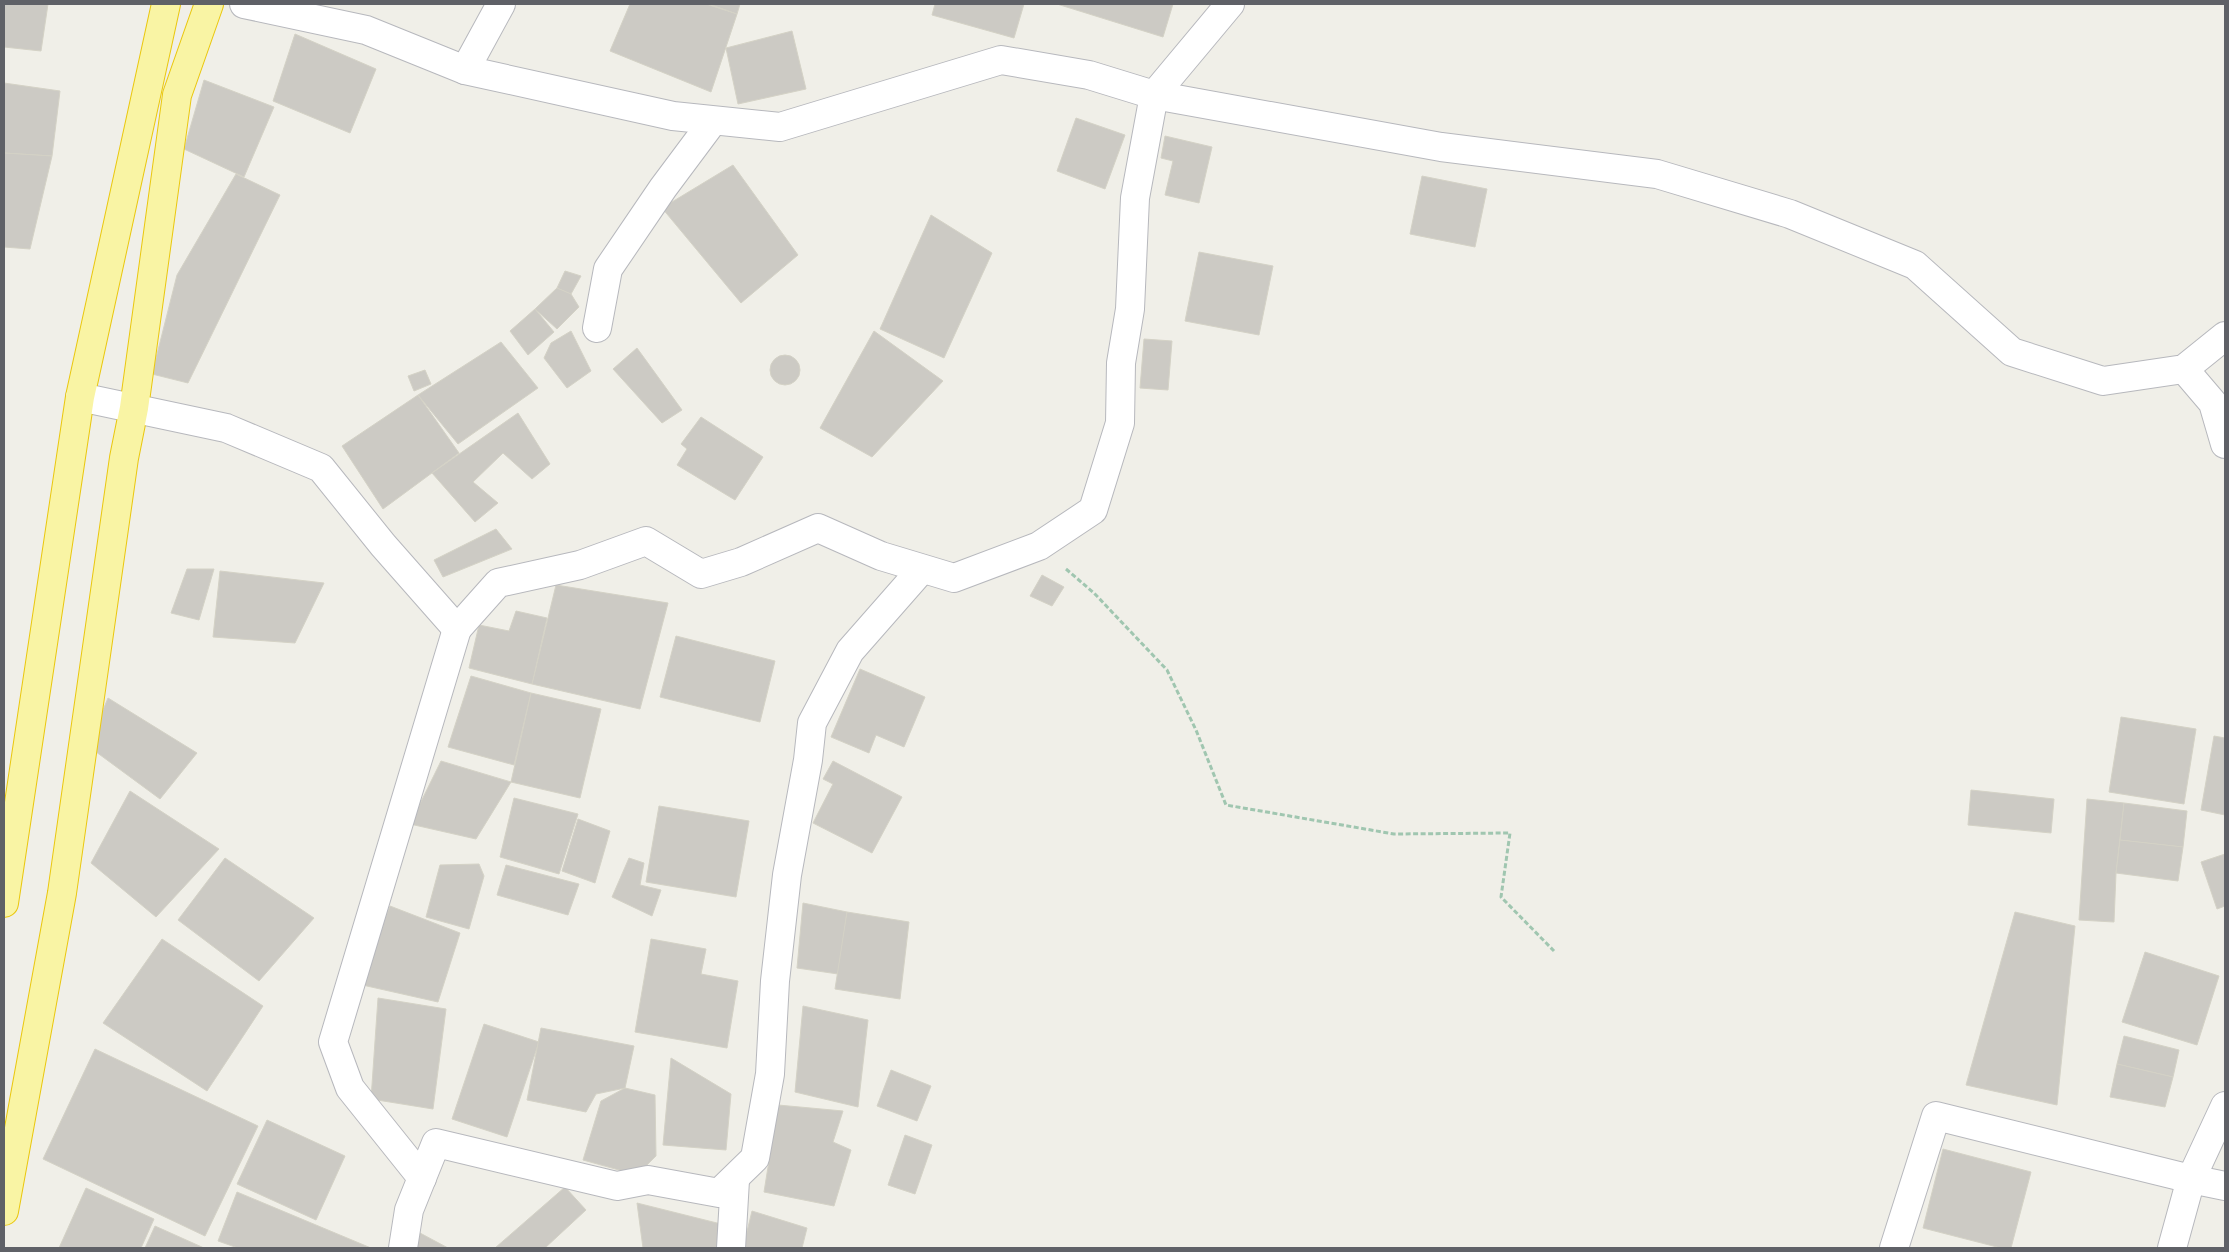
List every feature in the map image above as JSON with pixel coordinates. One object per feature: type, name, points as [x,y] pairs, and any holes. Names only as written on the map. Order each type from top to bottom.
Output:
[{"type":"highway","points":[[4,902],[80,397],[166,4]]},
{"type":"highway","points":[[4,1211],[62,893],[123,468],[134,408],[177,95],[209,4]]},
{"type":"street","points":[[244,4],[366,30],[465,70],[673,116],[780,127],[1001,60],[1089,75],[1154,95],[1441,148],[1657,174],[1790,214],[1915,265],[2012,352],[2102,381],[2184,369],[2225,336]]},
{"type":"street","points":[[465,70],[501,4]]},
{"type":"street","points":[[422,1178],[350,1088],[333,1042],[457,629],[498,583],[580,565],[646,541],[701,574],[741,562],[818,528],[880,556],[954,578],[1039,546],[1093,510],[1120,423],[1121,362],[1130,309],[1135,198],[1154,95],[1230,4]]},
{"type":"street","points":[[596,328],[608,269],[663,188],[713,121]]},
{"type":"street","points":[[2184,369],[2214,404],[2225,444]]},
{"type":"street","points":[[80,397],[226,428],[321,468],[383,546],[457,629]]},
{"type":"street","points":[[403,1248],[410,1210],[436,1143],[617,1186],[648,1180],[719,1193],[735,1180],[755,1158],[770,1074],[774,981],[787,875],[808,760],[812,723],[850,651],[922,569]]},
{"type":"street","points":[[2172,1248],[2191,1180],[2225,1106]]},
{"type":"street","points":[[1894,1248],[1936,1116],[2191,1180],[2225,1186]]},
{"type":"street","points":[[731,1248],[735,1180]]},
{"type":"path","points":[[1039,546],[1094,594],[1167,670],[1196,730],[1226,805],[1394,834],[1510,833],[1501,897],[1554,951]]},
{"type":"building","points":[[4,4],[48,4],[41,51],[4,47]]},
{"type":"building","points":[[630,4],[706,4],[737,14],[711,92],[610,51]]},
{"type":"building","points":[[709,4],[740,4],[737,14]]},
{"type":"building","points":[[935,4],[1024,4],[1014,38],[932,15]]},
{"type":"building","points":[[1057,4],[1173,4],[1163,37]]},
{"type":"building","points":[[792,31],[806,89],[738,104],[726,48]]},
{"type":"building","points":[[295,34],[376,69],[350,133],[273,101]]},
{"type":"building","points":[[204,80],[274,107],[244,177],[184,149]]},
{"type":"building","points":[[4,83],[60,91],[52,156],[4,153]]},
{"type":"building","points":[[1076,118],[1125,135],[1105,189],[1057,171]]},
{"type":"building","points":[[1165,136],[1212,147],[1199,203],[1165,195],[1173,161],[1161,158]]},
{"type":"building","points":[[4,153],[52,156],[30,249],[4,247]]},
{"type":"building","points":[[733,165],[798,255],[741,303],[662,208]]},
{"type":"building","points":[[236,174],[280,195],[188,383],[152,374],[177,275]]},
{"type":"building","points":[[1422,176],[1487,189],[1475,247],[1410,234]]},
{"type":"building","points":[[931,215],[992,253],[944,358],[880,329]]},
{"type":"building","points":[[1199,252],[1273,266],[1259,335],[1185,321]]},
{"type":"building","points":[[565,271],[581,276],[571,294],[557,288]]},
{"type":"building","points":[[557,288],[571,294],[579,307],[557,329],[535,309]]},
{"type":"building","points":[[535,309],[554,332],[528,355],[510,331]]},
{"type":"building","points":[[571,331],[591,371],[567,388],[544,358],[551,343]]},
{"type":"building","points":[[874,331],[943,381],[872,457],[820,428]]},
{"type":"building","points":[[1144,339],[1172,341],[1168,390],[1140,388]]},
{"type":"building","points":[[501,342],[538,388],[458,444],[418,395]]},
{"type":"building","points":[[637,348],[682,410],[662,423],[613,369]]},
{"type":"building","points":[[785,355],[796,359],[800,370],[796,381],[785,385],[774,381],[770,370],[774,359]]},
{"type":"building","points":[[425,370],[431,384],[414,391],[408,376]]},
{"type":"building","points":[[418,395],[459,453],[383,509],[342,446]]},
{"type":"building","points":[[518,413],[550,464],[532,479],[503,453],[473,482],[498,503],[475,522],[432,473]]},
{"type":"building","points":[[701,417],[763,457],[735,500],[677,465],[687,449],[681,444]]},
{"type":"building","points":[[496,529],[512,549],[443,577],[434,560]]},
{"type":"building","points":[[187,569],[214,569],[199,620],[171,613]]},
{"type":"building","points":[[220,571],[324,583],[295,643],[213,637]]},
{"type":"building","points":[[1042,575],[1064,587],[1052,606],[1030,596]]},
{"type":"building","points":[[556,585],[668,603],[640,709],[532,684]]},
{"type":"building","points":[[516,611],[547,618],[532,684],[469,668],[479,625],[509,631]]},
{"type":"building","points":[[676,636],[775,661],[760,722],[660,697]]},
{"type":"building","points":[[860,669],[925,697],[904,747],[876,735],[869,753],[831,737]]},
{"type":"building","points":[[471,676],[531,693],[514,765],[448,747]]},
{"type":"building","points":[[531,693],[601,709],[580,798],[511,782]]},
{"type":"building","points":[[108,698],[197,753],[160,799],[88,746]]},
{"type":"building","points":[[2121,717],[2196,729],[2184,804],[2109,792]]},
{"type":"building","points":[[2214,736],[2225,738],[2225,815],[2201,810]]},
{"type":"building","points":[[441,761],[511,782],[476,839],[410,824]]},
{"type":"building","points":[[833,761],[902,797],[872,853],[813,823],[833,784],[823,779]]},
{"type":"building","points":[[1971,790],[2054,799],[2051,833],[1968,825]]},
{"type":"building","points":[[130,791],[219,849],[156,917],[91,863]]},
{"type":"building","points":[[514,798],[578,814],[559,874],[500,857]]},
{"type":"building","points":[[2087,799],[2124,803],[2116,873],[2114,922],[2079,920]]},
{"type":"building","points":[[2124,803],[2187,811],[2183,847],[2120,840]]},
{"type":"building","points":[[659,806],[749,821],[736,897],[646,882]]},
{"type":"building","points":[[578,819],[610,831],[595,883],[562,871]]},
{"type":"building","points":[[2120,840],[2183,847],[2178,881],[2116,873]]},
{"type":"building","points":[[2225,854],[2225,906],[2217,909],[2201,862]]},
{"type":"building","points":[[225,858],[314,918],[259,981],[178,920]]},
{"type":"building","points":[[629,858],[644,863],[640,885],[661,890],[652,916],[612,897]]},
{"type":"building","points":[[479,864],[484,876],[469,929],[426,917],[440,865]]},
{"type":"building","points":[[506,865],[579,884],[568,915],[497,895]]},
{"type":"building","points":[[803,903],[847,912],[838,974],[797,968]]},
{"type":"building","points":[[390,906],[460,933],[438,1002],[358,984]]},
{"type":"building","points":[[847,912],[909,922],[900,999],[835,989]]},
{"type":"building","points":[[2015,912],[2075,926],[2057,1105],[1966,1085]]},
{"type":"building","points":[[162,939],[263,1006],[207,1091],[103,1023]]},
{"type":"building","points":[[651,939],[706,949],[701,974],[738,981],[727,1048],[635,1032]]},
{"type":"building","points":[[2145,952],[2219,976],[2197,1045],[2122,1022]]},
{"type":"building","points":[[378,998],[446,1009],[433,1109],[371,1099]]},
{"type":"building","points":[[803,1006],[868,1020],[858,1107],[795,1092]]},
{"type":"building","points":[[484,1024],[539,1042],[507,1137],[452,1119]]},
{"type":"building","points":[[541,1028],[634,1046],[625,1088],[596,1094],[586,1112],[527,1100]]},
{"type":"building","points":[[2124,1036],[2179,1050],[2173,1077],[2117,1064]]},
{"type":"building","points":[[95,1049],[258,1126],[205,1236],[43,1159]]},
{"type":"building","points":[[671,1058],[731,1094],[726,1150],[663,1145]]},
{"type":"building","points":[[2117,1064],[2173,1077],[2165,1107],[2110,1097]]},
{"type":"building","points":[[891,1070],[931,1086],[917,1121],[877,1106]]},
{"type":"building","points":[[625,1088],[655,1095],[656,1156],[637,1175],[583,1160],[601,1101]]},
{"type":"building","points":[[778,1105],[843,1111],[833,1142],[851,1150],[834,1206],[764,1192]]},
{"type":"building","points":[[267,1120],[345,1156],[316,1220],[237,1184]]},
{"type":"building","points":[[905,1135],[932,1145],[915,1194],[888,1185]]},
{"type":"building","points":[[1943,1149],[2031,1172],[2011,1248],[2001,1248],[1923,1228]]},
{"type":"building","points":[[565,1187],[586,1210],[545,1248],[495,1248]]},
{"type":"building","points":[[86,1188],[154,1219],[141,1248],[59,1248]]},
{"type":"building","points":[[237,1192],[371,1248],[238,1248],[218,1241]]},
{"type":"building","points":[[637,1203],[725,1225],[716,1248],[643,1248]]},
{"type":"building","points":[[752,1211],[807,1228],[802,1248],[743,1248]]},
{"type":"building","points":[[155,1226],[204,1248],[145,1248]]},
{"type":"building","points":[[420,1233],[448,1248],[416,1248]]}]
